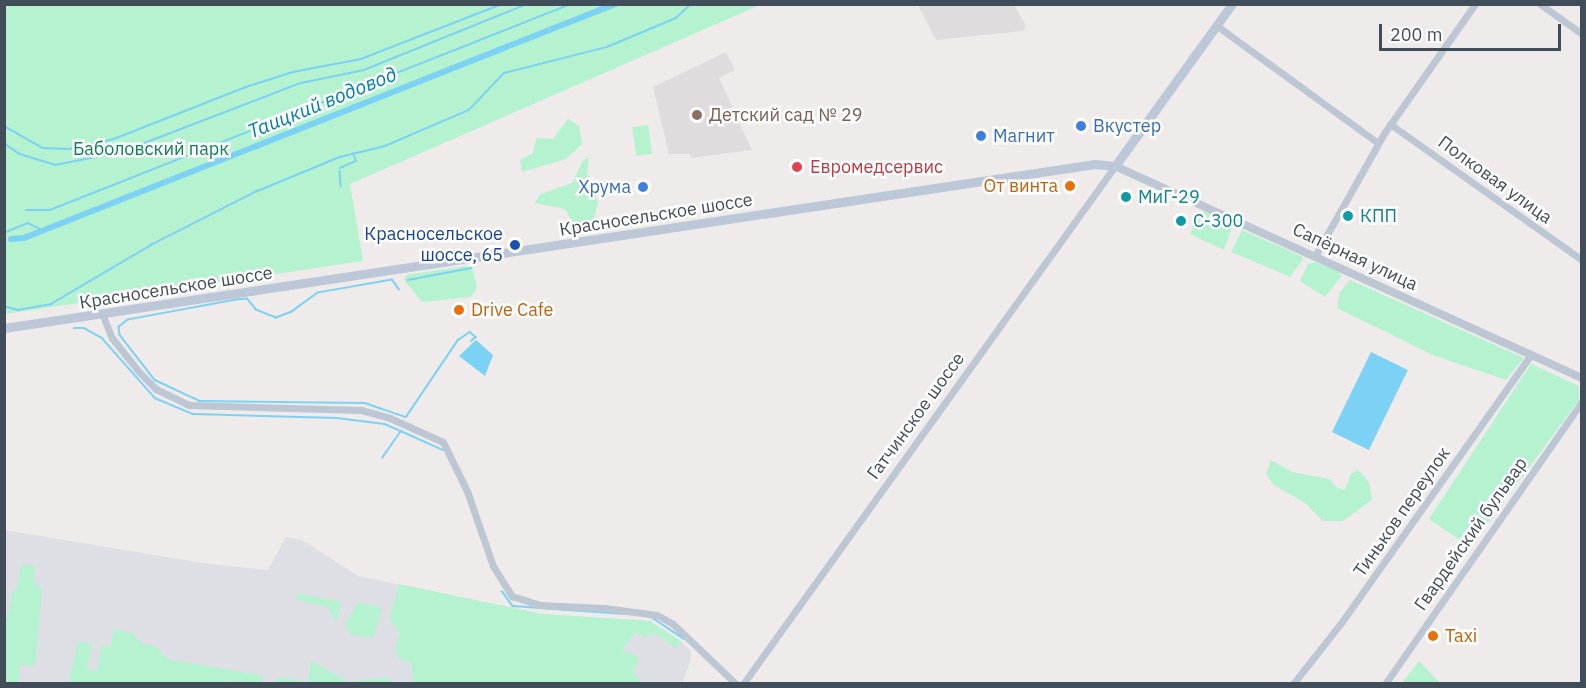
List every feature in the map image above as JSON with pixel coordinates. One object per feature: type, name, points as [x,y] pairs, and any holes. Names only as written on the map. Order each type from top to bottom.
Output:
[{"type":"main road","points":[[1115,166],[1232,4]]},
{"type":"main road","name":"Красносельское шоссе","points":[[4,328],[103,316],[1095,164],[1115,166]]},
{"type":"street","points":[[1315,256],[1378,142],[1475,4]]},
{"type":"street","points":[[1540,4],[1581,34]]},
{"type":"street","points":[[1217,26],[1378,142]]},
{"type":"street","name":"Полковая улица","points":[[1390,124],[1581,260]]},
{"type":"street","name":"Сапёрная улица","points":[[1115,166],[1581,378]]},
{"type":"street","name":"Гатчинское шоссе","points":[[742,684],[1115,166]]},
{"type":"street","points":[[103,316],[112,339],[156,389],[189,405],[361,410],[390,418],[443,442],[464,482],[493,566],[512,596],[539,606],[605,608],[657,615],[673,624],[736,684]]},
{"type":"street","name":"Тиньков переулок","points":[[1293,684],[1341,623],[1531,355]]},
{"type":"street","name":"Гвардейский бульвар","points":[[1385,684],[1581,402]]},
{"type":"shaded area","points":[[918,5],[1014,5],[1026,26],[1023,31],[936,40]]},
{"type":"shaded area","name":"Детский сад № 29","points":[[726,52],[735,70],[719,78],[752,150],[691,158],[690,154],[669,154],[653,87]]},
{"type":"shaded area","points":[[4,530],[202,563],[268,570],[286,537],[302,540],[358,576],[542,614],[650,621],[682,642],[691,651],[691,659],[682,684],[5,683]]},
{"type":"green space","name":"Баболовский парк","points":[[4,5],[760,5],[350,184],[363,261],[5,314]]},
{"type":"green space","points":[[568,119],[579,126],[582,144],[566,159],[522,172],[520,160],[533,153],[536,138],[553,139]]},
{"type":"green space","points":[[648,125],[652,154],[636,156],[632,127]]},
{"type":"green space","points":[[589,158],[587,173],[598,202],[592,228],[585,232],[575,227],[565,209],[534,203],[541,194],[572,183],[583,160]]},
{"type":"green space","points":[[1204,211],[1233,225],[1224,250],[1190,234]]},
{"type":"green space","points":[[1242,230],[1301,256],[1303,259],[1290,277],[1231,252]]},
{"type":"green space","points":[[1315,262],[1339,272],[1341,277],[1325,297],[1300,281],[1308,264]]},
{"type":"green space","points":[[472,265],[477,288],[471,297],[422,302],[404,280],[406,275]]},
{"type":"green space","points":[[1350,280],[1524,358],[1506,380],[1435,356],[1337,308],[1340,292]]},
{"type":"green space","points":[[1531,364],[1579,386],[1579,400],[1470,547],[1429,519]]},
{"type":"green space","points":[[1271,460],[1292,472],[1330,479],[1336,487],[1345,490],[1351,474],[1358,470],[1369,482],[1372,500],[1343,521],[1323,521],[1306,504],[1273,484],[1266,474]]},
{"type":"green space","points":[[21,564],[35,566],[34,582],[42,589],[35,666],[20,665],[18,683],[5,683],[5,619],[8,616],[12,592],[17,589]]},
{"type":"green space","points":[[399,584],[542,614],[650,621],[682,642],[676,648],[655,633],[645,637],[635,633],[622,650],[638,657],[638,664],[632,670],[640,680],[638,683],[413,683],[411,663],[399,658],[395,647],[400,634],[389,619]]},
{"type":"green space","points":[[297,593],[341,602],[336,623],[328,607],[297,600]]},
{"type":"green space","points":[[358,602],[382,608],[373,638],[350,634],[345,625]]},
{"type":"green space","points":[[114,629],[132,633],[143,644],[156,646],[167,659],[265,676],[262,676],[261,684],[231,683],[227,679],[226,684],[54,683],[69,682],[78,641],[92,644],[87,669],[97,671],[101,646],[110,647]]},
{"type":"green space","points":[[311,661],[349,682],[388,677],[394,683],[276,682],[277,677],[308,682]]},
{"type":"green space","points":[[1419,661],[1440,683],[1402,683]]},
{"type":"water","points":[[476,340],[493,355],[485,376],[459,356]]},
{"type":"water","points":[[1371,352],[1408,370],[1369,450],[1332,432]]},
{"type":"waterway","points":[[4,126],[43,148],[69,149],[114,139],[246,87],[293,72],[361,59],[502,4]]},
{"type":"waterway","points":[[4,143],[20,154],[55,165],[121,152],[301,83],[364,70],[527,4]]},
{"type":"waterway","points":[[26,210],[50,210],[571,4]]},
{"type":"waterway","name":"Таицкий водовод","points":[[11,239],[24,238],[615,4]]},
{"type":"waterway","points":[[4,306],[18,310],[51,304],[151,245],[255,192],[340,157],[385,146],[469,110],[504,73],[607,47],[676,18],[691,4]]},
{"type":"waterway","points":[[340,168],[356,161],[353,154]]},
{"type":"waterway","points":[[340,171],[341,186]]},
{"type":"waterway","name":"Таицкий водовод","points":[[4,233],[28,223],[42,230]]},
{"type":"waterway","points":[[408,280],[471,268]]},
{"type":"waterway","points":[[399,290],[392,280],[318,293],[292,312],[276,318],[256,310],[247,299],[236,300],[128,320],[119,327],[120,335],[155,380],[200,401],[365,403],[406,417],[458,340],[470,332],[476,337],[472,341]]},
{"type":"waterway","points":[[74,328],[84,328],[102,338],[155,398],[193,414],[337,418],[385,424],[401,431]]},
{"type":"waterway","points":[[382,458],[401,431],[443,450]]},
{"type":"waterway","points":[[502,591],[513,606],[625,614]]},
{"type":"waterway","points":[[653,618],[684,639]]},
{"type":"place","name":"Детский сад № 29","points":[[697,115]]},
{"type":"place","name":"Вкустер","points":[[1081,126]]},
{"type":"place","name":"Магнит","points":[[981,136]]},
{"type":"place","name":"Евромедсервис","points":[[797,167]]},
{"type":"place","name":"От винта","points":[[1070,186]]},
{"type":"place","name":"Хрума","points":[[643,187]]},
{"type":"place","name":"МиГ-29","points":[[1126,197]]},
{"type":"place","name":"КПП","points":[[1348,216]]},
{"type":"place","name":"С-300","points":[[1181,221]]},
{"type":"place","name":"Красносельское шоссе, 65","points":[[515,245]]},
{"type":"place","name":"Drive Cafe","points":[[459,310]]},
{"type":"place","name":"Taxi","points":[[1433,636]]}]
